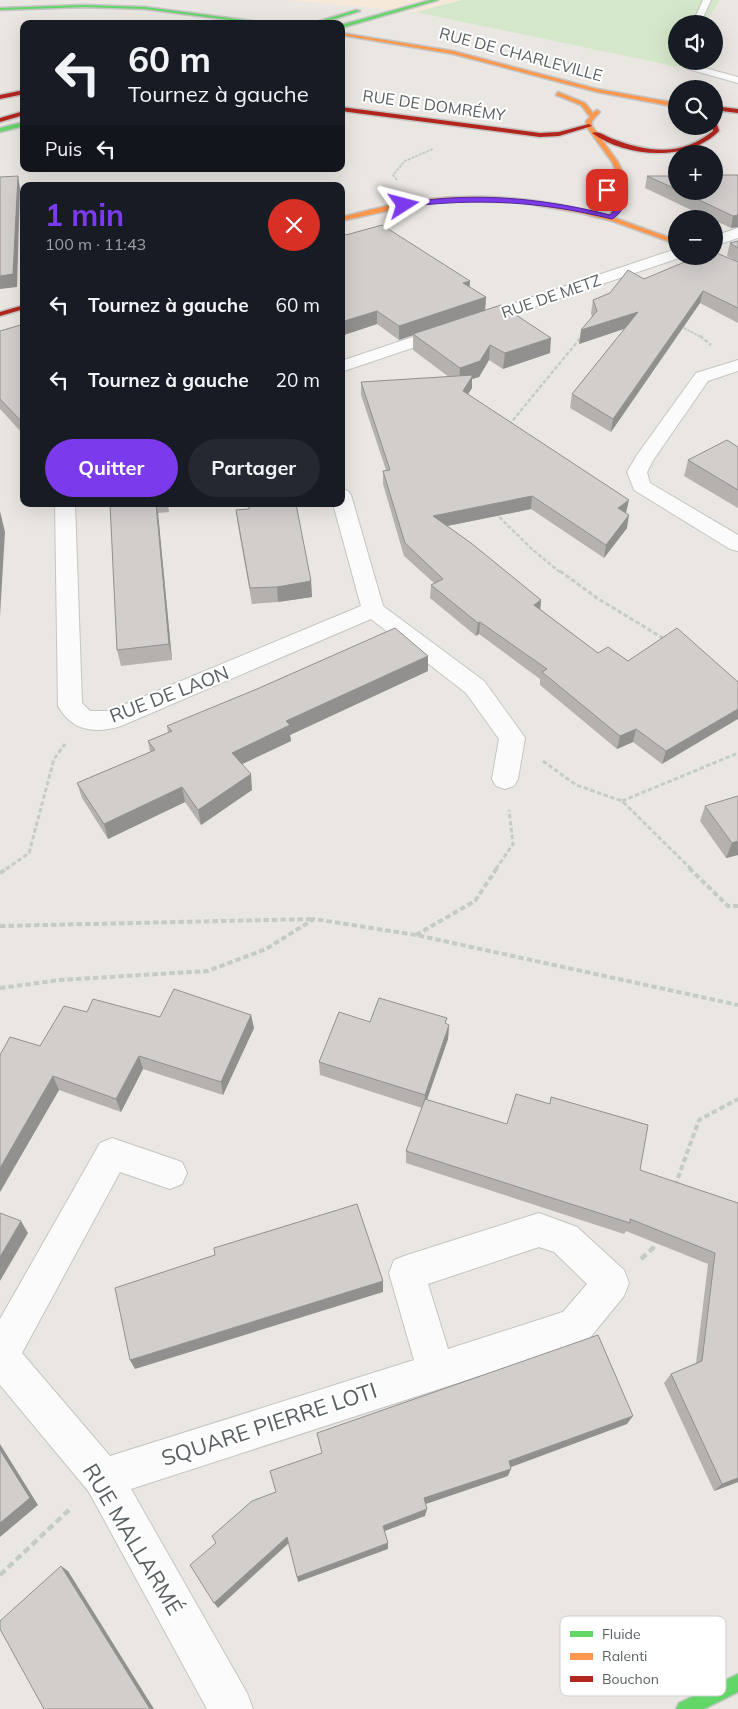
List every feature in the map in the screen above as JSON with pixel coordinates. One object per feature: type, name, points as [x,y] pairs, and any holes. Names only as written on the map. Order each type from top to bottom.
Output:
[{"type":"street","points":[[326,20],[397,0]]},
{"type":"street","points":[[345,26],[436,0]]},
{"type":"street","points":[[0,9],[87,6],[130,7],[245,20]]},
{"type":"street","points":[[0,16],[98,13],[231,18]]},
{"type":"street","name":"RUE DE CHARLEVILLE","points":[[345,34],[435,48],[555,82],[668,104]]},
{"type":"street","name":"RUE DE CHARLEVILLE","points":[[357,36],[468,68]]},
{"type":"street","name":"RUE DE CHARLEVILLE","points":[[548,92],[576,100],[590,109],[591,125]]},
{"type":"street","points":[[0,97],[20,93]]},
{"type":"street","points":[[0,106],[20,101]]},
{"type":"street","name":"RUE DE DOMRÉMY","points":[[521,133],[559,134],[591,125],[610,107],[629,103],[668,105]]},
{"type":"street","points":[[723,109],[738,111]]},
{"type":"street","name":"RUE DE DOMRÉMY","points":[[345,110],[521,133],[573,143]]},
{"type":"street","points":[[0,120],[20,114]]},
{"type":"street","points":[[0,130],[20,125]]},
{"type":"street","points":[[591,125],[602,146],[624,169],[624,196],[619,208],[612,217]]},
{"type":"street","points":[[591,125],[602,139],[632,148]]},
{"type":"street","points":[[712,138],[730,134]]},
{"type":"street","points":[[587,144],[655,151],[684,149],[706,143],[714,135]]},
{"type":"street","points":[[607,190],[624,169],[655,151]]},
{"type":"street","points":[[345,218],[415,203],[464,198],[497,199],[534,202],[578,209],[612,217],[668,239]]},
{"type":"street","points":[[578,209],[591,200]]},
{"type":"street","points":[[723,238],[738,233]]},
{"type":"street","name":"RUE DE METZ","points":[[345,366],[668,257]]},
{"type":"street","points":[[0,314],[20,308]]},
{"type":"street","points":[[737,365],[702,378],[644,459],[637,472],[641,486],[738,544]]},
{"type":"street","name":"RUE DE LAON","points":[[65,507],[70,706],[84,720],[112,720],[373,609]]},
{"type":"street","points":[[344,507],[373,609],[475,687],[512,738],[505,779]]},
{"type":"street","name":"RUE MALLARMÉ","points":[[170,1173],[112,1154],[0,1356],[103,1478],[232,1709]]},
{"type":"street","points":[[436,1371],[407,1273],[540,1230],[565,1239],[611,1283]]},
{"type":"street","name":"SQUARE PIERRE LOTI","points":[[103,1478],[575,1328],[611,1283]]},
{"type":"street","points":[[726,1689],[738,1683]]},
{"type":"street","points":[[685,1709],[712,1696]]},
{"type":"lane","points":[[700,15],[708,0]]},
{"type":"lane","points":[[702,70],[738,80]]},
{"type":"path","points":[[415,203],[393,175],[396,167],[410,156],[437,148]]},
{"type":"path","points":[[680,325],[696,333],[737,365]]},
{"type":"path","points":[[508,426],[588,329]]},
{"type":"path","points":[[491,507],[523,542],[562,575],[674,645]]},
{"type":"path","points":[[0,873],[29,853],[54,759],[84,720]]},
{"type":"path","points":[[512,738],[576,785],[622,801],[728,906],[738,906]]},
{"type":"path","points":[[622,801],[738,753]]},
{"type":"path","points":[[416,935],[475,901],[513,844],[505,779]]},
{"type":"path","points":[[0,988],[60,980],[208,971],[266,949],[314,919]]},
{"type":"path","points":[[0,926],[314,919],[416,935],[738,1005]]},
{"type":"path","points":[[673,1193],[699,1120],[738,1099]]},
{"type":"path","points":[[611,1283],[653,1248],[660,1230]]},
{"type":"path","points":[[0,1575],[103,1478]]},
{"type":"shaded area","points":[[289,0],[462,0],[416,12]]},
{"type":"green space","points":[[462,0],[720,0],[710,15],[668,15],[668,65],[416,12]]},
{"type":"building","points":[[723,175],[738,175],[738,215],[733,216],[699,200],[723,200]]},
{"type":"building","points":[[18,176],[13,274],[0,276],[0,177]]},
{"type":"building","points":[[647,176],[668,176],[668,185]]},
{"type":"building","points":[[382,225],[470,281],[463,283],[486,297],[399,326],[377,311],[345,321],[346,235]]},
{"type":"building","points":[[738,241],[738,248],[730,243]]},
{"type":"building","points":[[723,256],[738,262],[738,308],[703,291],[613,419],[572,394],[638,312],[581,330],[597,311],[593,300],[610,293],[628,270],[644,279],[677,265],[723,265]]},
{"type":"building","points":[[501,305],[551,338],[505,353],[490,345],[480,361],[460,368],[413,334]]},
{"type":"building","points":[[20,325],[20,420],[0,399],[0,331]]},
{"type":"building","points":[[473,375],[463,391],[629,500],[618,508],[629,515],[606,545],[532,496],[433,516],[471,543],[541,600],[534,605],[598,653],[608,647],[628,661],[677,628],[738,682],[738,709],[666,751],[636,729],[620,736],[542,672],[547,669],[480,622],[478,623],[431,585],[443,579],[405,543],[383,471],[390,470],[361,382]]},
{"type":"building","points":[[727,440],[738,447],[738,490],[688,460]]},
{"type":"building","points":[[110,507],[156,507],[169,644],[117,650]]},
{"type":"building","points":[[249,507],[297,507],[311,581],[277,587],[250,588],[236,510],[249,509]]},
{"type":"building","points":[[395,628],[428,656],[286,721],[290,725],[232,753],[251,774],[198,810],[182,787],[104,824],[77,783],[155,750],[148,741],[172,731],[167,726],[257,689]]},
{"type":"building","points":[[738,796],[738,841],[732,843],[705,806]]},
{"type":"building","points":[[174,989],[251,1015],[221,1082],[139,1056],[116,1099],[53,1076],[0,1168],[0,1055],[10,1037],[40,1046],[64,1006],[87,1012],[93,999],[160,1017]]},
{"type":"building","points":[[379,998],[447,1018],[445,1023],[449,1025],[425,1095],[319,1062],[339,1012],[370,1022]]},
{"type":"building","points":[[516,1094],[550,1104],[551,1097],[648,1125],[640,1170],[738,1203],[738,1478],[722,1484],[671,1374],[702,1361],[715,1253],[630,1219],[630,1223],[406,1151],[425,1099],[507,1124]]},
{"type":"building","points":[[357,1204],[383,1281],[130,1360],[115,1288],[215,1255],[214,1248]]},
{"type":"building","points":[[0,1213],[21,1221],[0,1257]]},
{"type":"building","points":[[598,1335],[633,1416],[509,1461],[511,1469],[424,1498],[427,1509],[383,1526],[388,1543],[297,1577],[287,1537],[214,1603],[190,1565],[216,1543],[212,1536],[252,1501],[276,1492],[270,1471],[322,1453],[317,1433]]},
{"type":"building","points":[[0,1450],[30,1498],[0,1523]]},
{"type":"building","points":[[61,1566],[150,1709],[44,1709],[0,1629],[0,1621]]},
{"type":"traffic: fast","points":[[345,26],[436,0]]},
{"type":"traffic: fast","points":[[0,9],[83,6],[145,8],[241,20]]},
{"type":"traffic: fast","points":[[326,20],[358,11]]},
{"type":"traffic: fast","points":[[0,130],[20,125]]},
{"type":"traffic: fast","points":[[726,1689],[738,1683]]},
{"type":"traffic: fast","points":[[685,1709],[712,1696]]},
{"type":"traffic: slow","points":[[345,35],[453,52],[597,91],[668,104]]},
{"type":"traffic: slow","points":[[558,94],[583,104],[592,116]]},
{"type":"traffic: slow","points":[[597,112],[589,121],[589,126],[615,162],[619,171],[619,179],[624,187],[624,197],[612,217]]},
{"type":"traffic: slow","points":[[345,218],[419,202],[485,198],[518,200],[550,204],[614,219],[668,239]]},
{"type":"traffic: jam","points":[[0,97],[20,93]]},
{"type":"traffic: jam","points":[[723,109],[738,111]]},
{"type":"traffic: jam","points":[[345,110],[540,135],[559,134],[589,126]]},
{"type":"traffic: jam","points":[[0,120],[20,114]]},
{"type":"traffic: jam","points":[[595,133],[624,145],[657,152],[690,148],[711,135]]},
{"type":"traffic: jam","points":[[0,314],[20,308]]},
{"type":"route","points":[[404,205],[464,198],[497,199],[534,202],[612,217],[619,208],[624,196],[624,187],[619,179],[607,190]]}]
